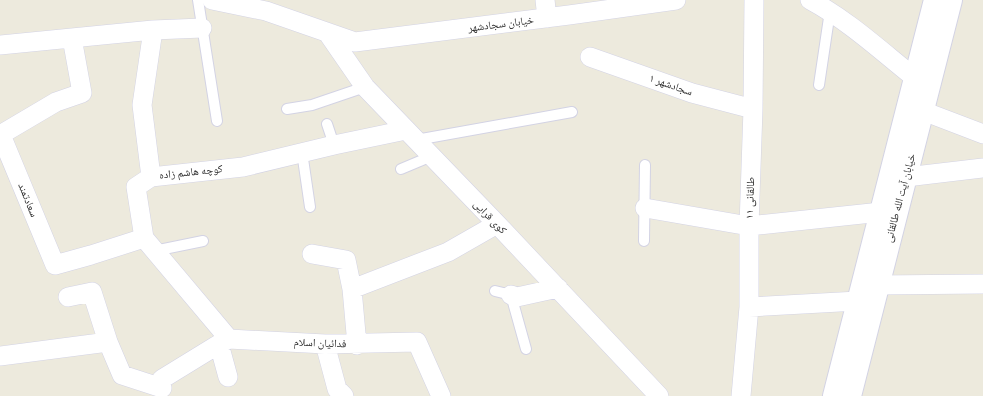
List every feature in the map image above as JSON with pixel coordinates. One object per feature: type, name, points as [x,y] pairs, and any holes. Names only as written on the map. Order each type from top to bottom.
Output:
[{"type":"main road","name":"خیابان آیت الله طالقانی","points":[[834,396],[935,0]]},
{"type":"main road","name":"خیابان آیت الله طالقانی","points":[[850,396],[951,0]]},
{"type":"street","name":"خیابان سجادشهر","points":[[212,0],[262,5],[355,42],[546,9],[676,0]]},
{"type":"street","name":"طالقانی ۱۱","points":[[741,396],[749,307],[749,226],[753,109],[754,0]]},
{"type":"street","points":[[810,0],[830,11],[915,78]]},
{"type":"street","points":[[0,45],[153,30],[202,28]]},
{"type":"street","points":[[151,177],[142,106],[153,30]]},
{"type":"street","name":"کوی قرایی","points":[[327,32],[365,87],[660,396]]},
{"type":"street","points":[[1,135],[56,102],[82,93],[72,38]]},
{"type":"street","name":"سجادشهر ۱","points":[[590,57],[692,93],[753,109]]},
{"type":"street","points":[[923,111],[983,134]]},
{"type":"street","name":"سعادتمند","points":[[1,135],[55,265],[92,255],[149,244]]},
{"type":"street","name":"کوچه هاشم زاده","points":[[149,244],[136,186],[151,177],[243,167],[334,145],[411,135]]},
{"type":"street","points":[[906,177],[983,168]]},
{"type":"street","points":[[645,208],[749,226],[881,212]]},
{"type":"street","points":[[352,289],[448,252],[497,224]]},
{"type":"street","points":[[149,244],[224,341],[228,376]]},
{"type":"street","points":[[312,254],[346,260],[352,289],[357,345]]},
{"type":"street","points":[[878,285],[983,284]]},
{"type":"street","points":[[503,293],[517,297],[558,288]]},
{"type":"street","points":[[68,297],[92,292],[108,342],[122,375],[163,388],[224,341]]},
{"type":"street","points":[[749,307],[858,301]]},
{"type":"street","name":"فدائیان اسلام","points":[[224,341],[357,345],[379,342],[417,342],[441,396]]},
{"type":"street","points":[[0,356],[108,342]]},
{"type":"street","points":[[325,344],[337,389],[344,396]]},
{"type":"lane","points":[[198,0],[217,120]]},
{"type":"lane","points":[[819,85],[830,11]]},
{"type":"lane","points":[[286,108],[312,105],[365,87]]},
{"type":"lane","points":[[411,135],[572,112]]},
{"type":"lane","points":[[327,124],[334,145]]},
{"type":"lane","points":[[302,152],[310,207]]},
{"type":"lane","points":[[402,168],[432,156]]},
{"type":"lane","points":[[644,241],[645,164]]},
{"type":"lane","points":[[149,244],[202,241]]},
{"type":"lane","points":[[503,293],[526,349]]}]
